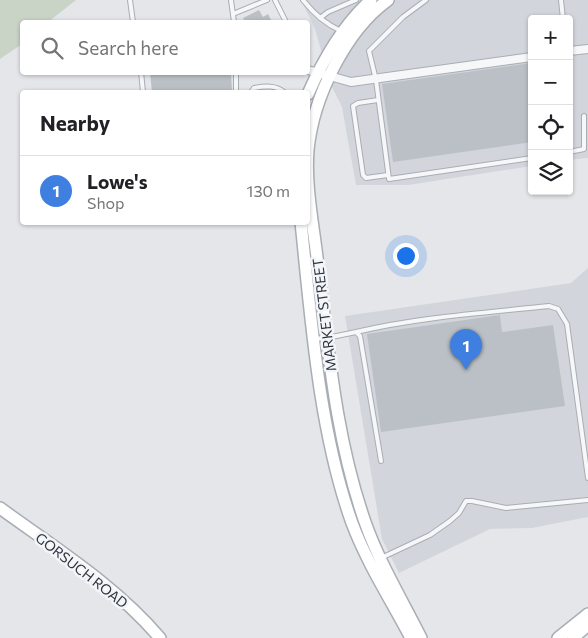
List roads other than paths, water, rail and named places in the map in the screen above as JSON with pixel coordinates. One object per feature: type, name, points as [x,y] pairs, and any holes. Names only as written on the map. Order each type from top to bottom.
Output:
[{"type":"street","name":"MARKET STREET","points":[[310,90],[330,51],[361,9],[371,0]]},
{"type":"street","name":"MARKET STREET","points":[[310,144],[312,123],[320,97],[318,74],[388,0]]},
{"type":"street","points":[[573,51],[588,49]]},
{"type":"street","points":[[318,74],[350,82],[376,80],[528,58]]},
{"type":"street","name":"MARKET STREET","points":[[310,182],[336,411],[348,470],[366,525],[421,638]]},
{"type":"street","name":"MARKET STREET","points":[[301,225],[314,339],[327,426],[343,493],[353,524],[367,556],[411,638]]},
{"type":"street","name":"GORSUCH ROAD","points":[[0,508],[104,584],[160,638]]},
{"type":"street","points":[[558,638],[588,614]]},
{"type":"street","points":[[573,638],[588,625]]},
{"type":"lane","points":[[130,0],[134,20]]},
{"type":"lane","points":[[232,0],[234,20]]},
{"type":"lane","points":[[233,14],[266,0]]},
{"type":"lane","points":[[275,0],[285,20]]},
{"type":"lane","points":[[303,0],[329,26],[343,32]]},
{"type":"lane","points":[[320,18],[328,12],[356,0]]},
{"type":"lane","points":[[426,0],[403,17],[369,51],[376,80],[389,180],[528,159]]},
{"type":"lane","points":[[561,0],[563,15]]},
{"type":"lane","points":[[141,75],[143,90]]},
{"type":"lane","points":[[236,75],[236,90]]},
{"type":"lane","points":[[252,90],[254,88],[272,87],[282,90]]},
{"type":"lane","points":[[378,100],[358,103],[353,106],[362,175],[366,178],[388,175]]},
{"type":"lane","points":[[573,151],[584,150],[584,116]]},
{"type":"lane","points":[[314,339],[386,325],[465,314],[549,306],[558,309],[567,324],[588,478]]},
{"type":"lane","points":[[356,332],[360,336],[381,461]]},
{"type":"lane","points":[[381,558],[430,535],[460,513],[466,501],[506,508],[588,500]]},
{"type":"place","name":"Lowe's","points":[[466,370]]}]
